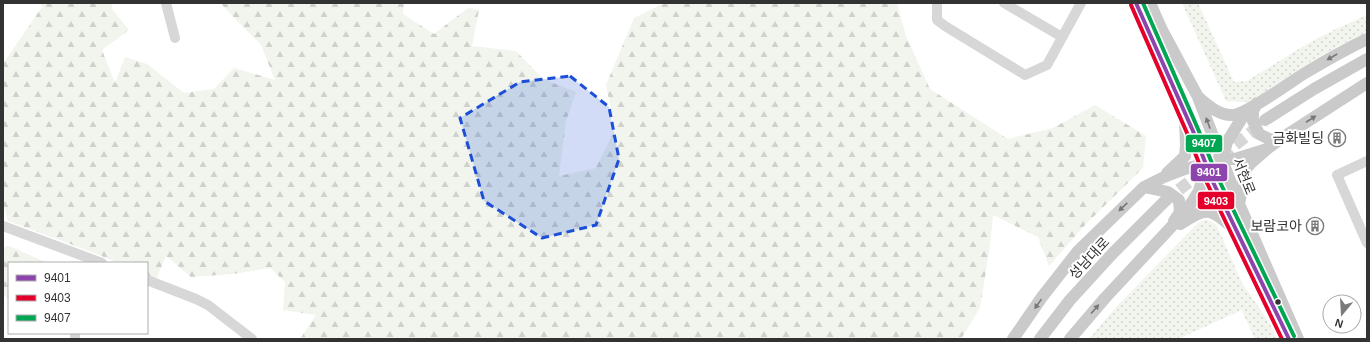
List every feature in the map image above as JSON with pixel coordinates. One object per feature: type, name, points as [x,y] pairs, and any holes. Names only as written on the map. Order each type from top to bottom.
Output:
[{"type":"main road","name":"서현로","points":[[1136,3],[1236,231],[1289,339]]},
{"type":"main road","name":"서현로","points":[[1150,3],[1161,28],[1198,97],[1239,204],[1298,339]]},
{"type":"main road","points":[[1198,97],[1214,110],[1234,116],[1252,107],[1306,72],[1367,39]]},
{"type":"main road","points":[[1265,120],[1367,59]]},
{"type":"main road","points":[[1239,204],[1246,169],[1267,149],[1367,83]]},
{"type":"main road","points":[[1252,107],[1253,121],[1259,134],[1271,140],[1285,136]]},
{"type":"main road","points":[[1222,159],[1227,142],[1252,107]]},
{"type":"main road","points":[[1164,177],[1185,156],[1186,131],[1184,112]]},
{"type":"main road","points":[[1013,339],[1042,297],[1078,252],[1144,187],[1185,169],[1222,159],[1235,159],[1267,149]]},
{"type":"main road","points":[[1070,339],[1105,298],[1187,210],[1199,190],[1206,164]]},
{"type":"main road","points":[[1144,187],[1168,192],[1180,200],[1180,212],[1165,233]]},
{"type":"main road","name":"성남대로","points":[[1040,339],[1070,300],[1165,201]]},
{"type":"main road","points":[[1165,233],[1198,213],[1207,212],[1213,212],[1236,231]]},
{"type":"street","points":[[166,3],[175,38]]},
{"type":"street","points":[[937,3],[937,20],[1025,76],[1046,65],[1081,3]]},
{"type":"street","points":[[1004,3],[1062,38]]},
{"type":"street","points":[[1367,161],[1337,175],[1367,243]]},
{"type":"street","points":[[3,226],[99,262]]},
{"type":"street","points":[[148,280],[196,298],[208,305],[252,339]]},
{"type":"highlighted area","points":[[570,76],[609,107],[619,159],[596,225],[542,238],[484,201],[460,118],[520,82]]},
{"type":"green space","points":[[42,3],[112,3],[112,9],[129,30],[102,50],[115,83],[125,57],[147,64],[184,93],[214,89],[234,68],[275,80],[261,45],[220,3],[404,3],[403,14],[434,34],[468,8],[479,10],[472,46],[516,51],[543,79],[576,92],[566,121],[559,176],[596,168],[615,129],[606,85],[634,18],[664,3],[897,3],[906,36],[930,89],[1008,139],[1053,128],[1095,105],[1146,136],[1143,168],[1084,226],[1049,266],[1038,237],[993,215],[990,246],[980,308],[961,339],[300,339],[316,315],[283,310],[285,282],[270,268],[233,274],[191,277],[166,256],[156,280],[148,276],[148,262],[116,262],[8,221],[3,202],[3,64],[42,7]]},
{"type":"green space","points":[[1182,3],[1198,3],[1234,82],[1247,81],[1307,44],[1367,15],[1367,32],[1315,59],[1249,102],[1226,101]]},
{"type":"green space","points":[[1206,220],[1217,226],[1242,283],[1267,319],[1278,339],[1255,339],[1242,311],[1244,309],[1178,339],[1089,339],[1118,305],[1196,225],[1201,221]]},
{"type":"green space","points":[[9,246],[46,262],[8,262],[8,299],[3,294],[3,248]]},
{"type":"tunnel","points":[[1165,201],[1264,122]]},
{"type":"transit line","name":"9401","points":[[1136,3],[1193,131],[1212,180],[1289,339]]},
{"type":"transit line","name":"9407","points":[[1143,3],[1218,178],[1294,336]]},
{"type":"transit line","name":"9403","points":[[1131,5],[1187,133],[1207,183],[1282,339]]},
{"type":"place","name":"금화빌딩","points":[[1337,138]]},
{"type":"place","name":"보람코아","points":[[1315,226]]}]
